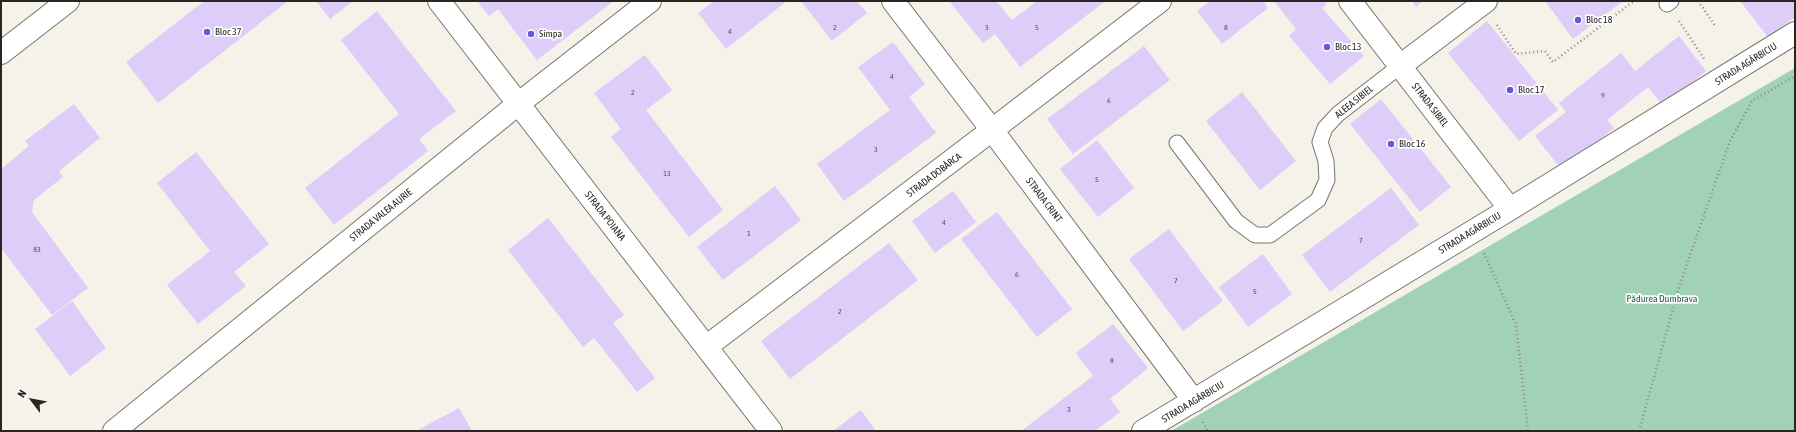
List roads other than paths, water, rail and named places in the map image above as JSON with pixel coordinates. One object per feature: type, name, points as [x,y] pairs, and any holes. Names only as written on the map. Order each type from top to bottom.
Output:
[{"type":"street","points":[[1,53],[68,1]]},
{"type":"street","name":"STRADA POIANA","points":[[439,1],[771,431]]},
{"type":"street","name":"STRADA VALEA AURIE","points":[[114,431],[518,104],[650,1]]},
{"type":"street","name":"STRADA CRINT","points":[[893,1],[992,130],[1194,401]]},
{"type":"street","name":"STRADA DOBÂRCA","points":[[706,346],[1160,1]]},
{"type":"street","name":"STRADA SIBIEL","points":[[1350,1],[1510,209]]},
{"type":"street","name":"ALEEA SIBIEL","points":[[1400,66],[1486,1]]},
{"type":"street","name":"STRADA AGÂRBICIU","points":[[1143,431],[1474,231],[1795,33]]},
{"type":"lane","name":"ALEEA SIBIEL","points":[[1177,143],[1236,221],[1255,235],[1270,235],[1318,200],[1327,180],[1326,161],[1320,142],[1325,128],[1338,114],[1400,66]]},
{"type":"place","name":"Bloc 18","points":[[1578,20]]},
{"type":"place","name":"Bloc 37","points":[[207,32]]},
{"type":"place","name":"Simpa","points":[[531,34]]},
{"type":"place","name":"Bloc 13","points":[[1327,47]]},
{"type":"place","name":"Bloc 17","points":[[1510,90]]},
{"type":"place","name":"Bloc 16","points":[[1391,144]]},
{"type":"park label","name":"Pădurea Dumbrava","points":[[1662,299]]}]
